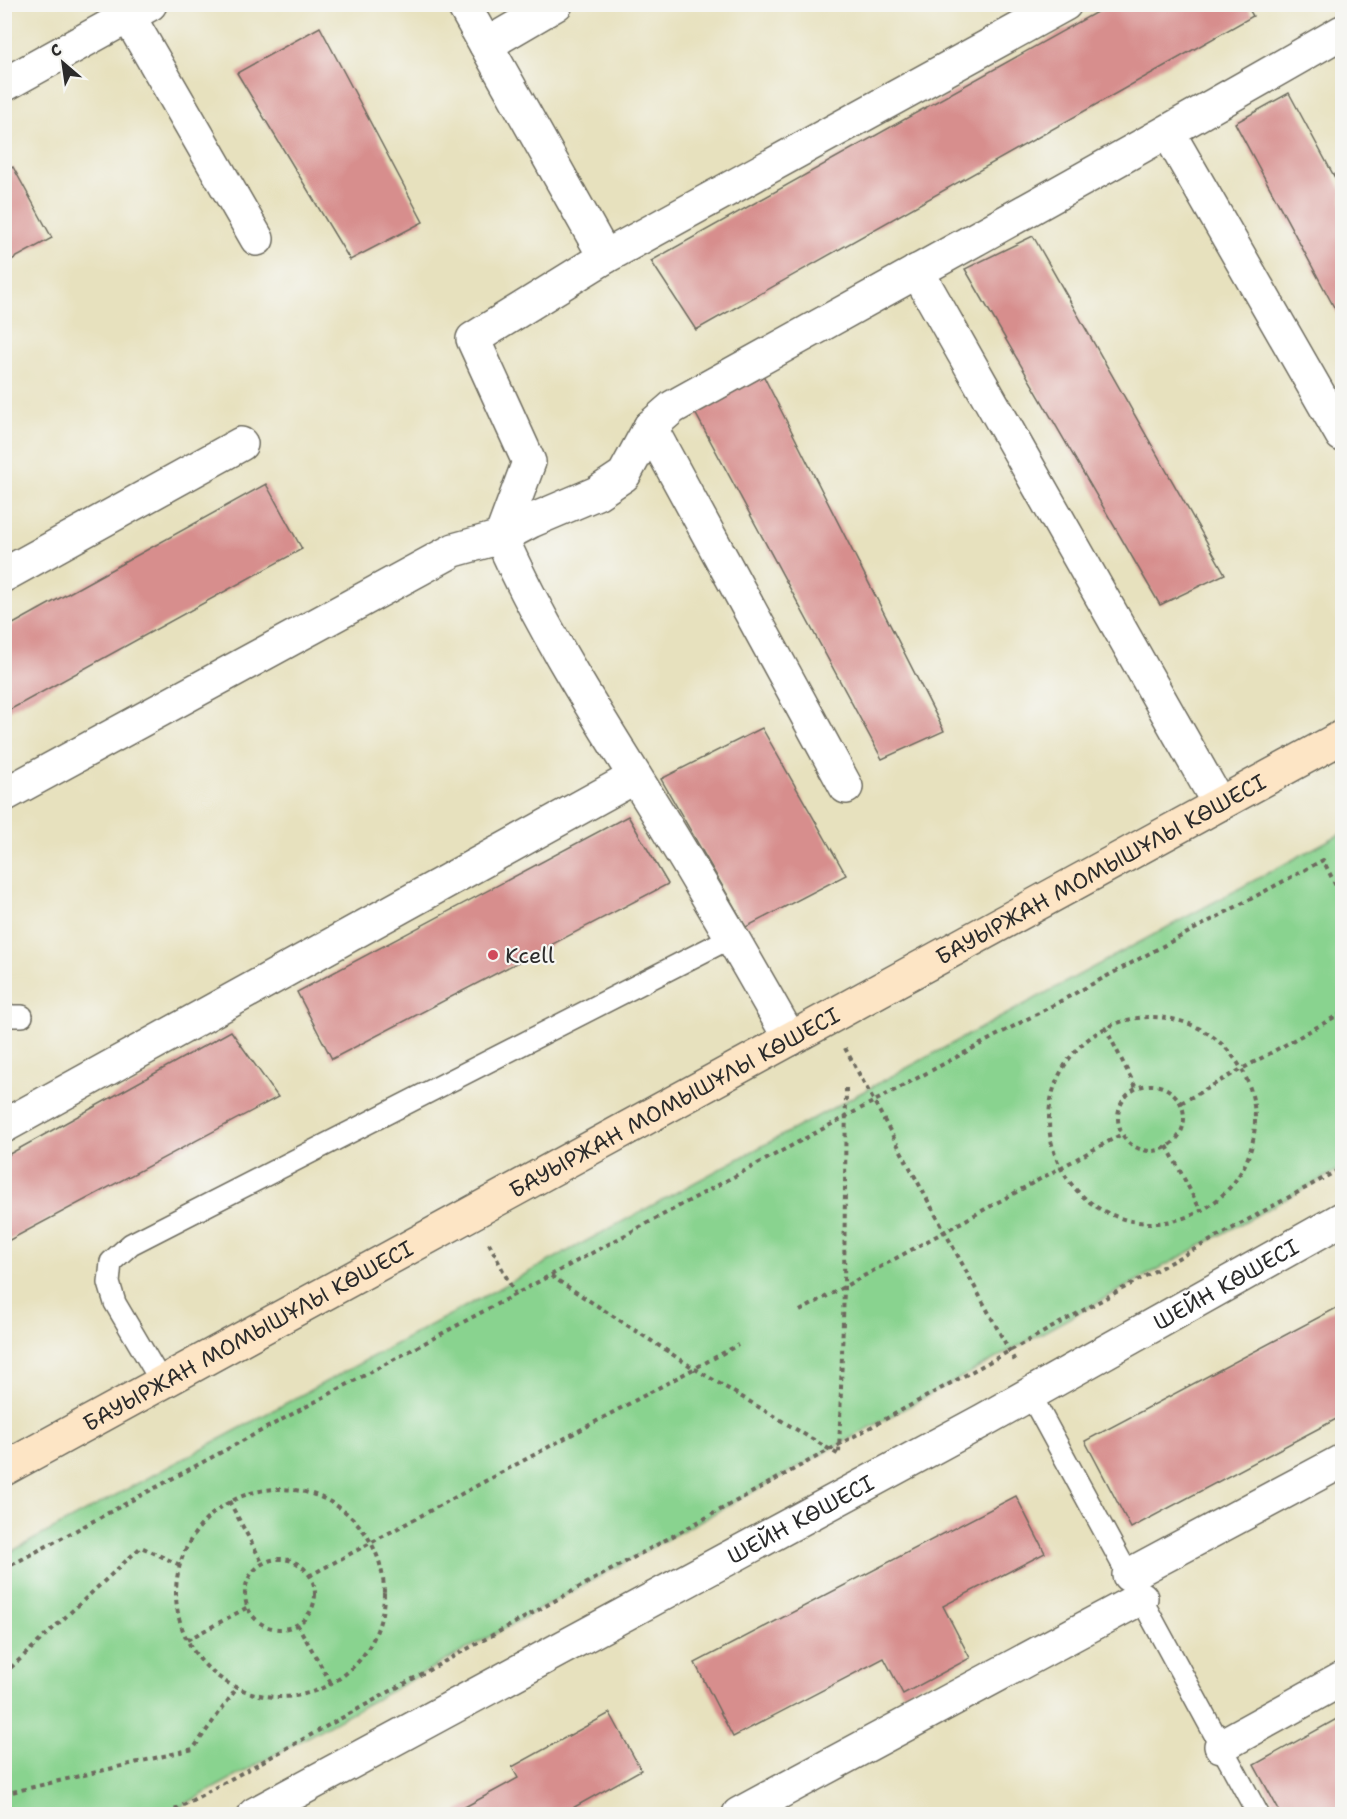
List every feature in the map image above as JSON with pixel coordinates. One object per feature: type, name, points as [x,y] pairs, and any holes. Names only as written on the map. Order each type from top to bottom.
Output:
[{"type":"street","points":[[463,4],[605,257]]},
{"type":"street","points":[[486,45],[556,4]]},
{"type":"street","points":[[790,1039],[732,937],[569,669],[519,578],[501,537],[529,462],[474,339],[605,257],[1065,4]]},
{"type":"street","points":[[4,86],[140,10],[257,239]]},
{"type":"street","points":[[4,795],[454,550],[501,537],[531,521],[597,493],[624,475],[650,427],[673,408],[1342,33]]},
{"type":"street","points":[[1168,132],[1342,435]]},
{"type":"street","points":[[917,271],[1219,804]]},
{"type":"street","points":[[650,427],[846,787]]},
{"type":"street","points":[[4,575],[241,444]]},
{"type":"street","name":"БАУЫРЖАН МОМЫШҰЛЫ КӨШЕСІ","points":[[4,1469],[1342,737]]},
{"type":"street","points":[[4,1126],[635,777]]},
{"type":"street","name":"ШЕЙН КӨШЕСІ","points":[[255,1815],[1030,1394],[1342,1219]]},
{"type":"street","points":[[739,1815],[1135,1587],[1342,1461]]},
{"type":"street","points":[[1221,1746],[1342,1679]]},
{"type":"lane","points":[[162,1383],[115,1303],[110,1283],[111,1262],[131,1244],[732,937]]},
{"type":"lane","points":[[1030,1394],[1258,1815]]},
{"type":"path","points":[[4,1569],[1323,860],[1342,898]]},
{"type":"path","points":[[1181,1102],[1342,1013]]},
{"type":"path","points":[[1139,1017],[1174,1019],[1208,1032],[1234,1055],[1241,1068],[1251,1087],[1256,1122],[1249,1156],[1231,1187],[1201,1211],[1173,1221],[1140,1223],[1108,1214],[1081,1195],[1061,1169],[1050,1138],[1049,1105],[1059,1074],[1079,1047],[1105,1028],[1139,1017]]},
{"type":"path","points":[[829,1018],[1011,1350],[1030,1394]]},
{"type":"path","points":[[1105,1028],[1136,1088]]},
{"type":"path","points":[[1146,1085],[1166,1088],[1181,1102],[1184,1125],[1180,1135],[1167,1146],[1150,1151],[1139,1149],[1122,1134],[1118,1113],[1122,1103],[1136,1088],[1146,1085]]},
{"type":"path","points":[[550,1275],[695,1369],[839,1455],[846,1088]]},
{"type":"path","points":[[800,1311],[1122,1134]]},
{"type":"path","points":[[1167,1146],[1201,1211]]},
{"type":"path","points":[[167,1815],[1342,1168]]},
{"type":"path","points":[[473,1213],[515,1294]]},
{"type":"path","points":[[309,1576],[738,1345]]},
{"type":"path","points":[[262,1490],[297,1490],[330,1501],[357,1522],[370,1542],[376,1551],[384,1585],[381,1619],[367,1651],[343,1676],[313,1692],[279,1697],[245,1692],[215,1675],[192,1650],[178,1618],[175,1585],[184,1551],[203,1523],[229,1501],[262,1490]]},
{"type":"path","points":[[229,1501],[263,1564]]},
{"type":"path","points":[[4,1674],[141,1547],[180,1565]]},
{"type":"path","points":[[274,1560],[285,1560],[296,1563],[309,1576],[315,1592],[314,1603],[309,1614],[297,1624],[279,1629],[258,1622],[248,1607],[245,1592],[254,1571],[274,1560]]},
{"type":"path","points":[[188,1640],[248,1607]]},
{"type":"path","points":[[297,1624],[331,1683]]},
{"type":"path","points":[[4,1794],[193,1749],[237,1688]]},
{"type":"green space","points":[[1342,833],[1342,1168],[167,1814],[5,1814],[5,1555]]},
{"type":"building","points":[[1111,4],[1246,4],[1253,16],[696,330],[651,261]]},
{"type":"building","points":[[320,27],[423,222],[350,260],[237,73]]},
{"type":"building","points":[[1289,93],[1342,191],[1342,322],[1235,123]]},
{"type":"building","points":[[13,167],[52,238],[4,264],[4,172]]},
{"type":"building","points":[[1033,236],[1225,574],[1160,605],[965,269]]},
{"type":"building","points":[[761,371],[944,731],[882,759],[691,405]]},
{"type":"building","points":[[266,484],[302,549],[4,713],[4,629]]},
{"type":"building","points":[[762,728],[846,875],[746,927],[661,779]]},
{"type":"building","points":[[628,816],[668,884],[332,1059],[297,992]]},
{"type":"building","points":[[231,1031],[278,1097],[4,1243],[4,1157]]},
{"type":"building","points":[[1342,1305],[1342,1416],[1131,1528],[1085,1441]]},
{"type":"building","points":[[1016,1496],[1045,1553],[943,1606],[970,1658],[903,1694],[884,1658],[733,1737],[695,1663]]},
{"type":"building","points":[[610,1713],[641,1770],[562,1814],[452,1814],[518,1778],[512,1767]]},
{"type":"building","points":[[1342,1716],[1342,1814],[1281,1814],[1254,1765]]},
{"type":"place","name":"Kcell","points":[[493,955]]}]
